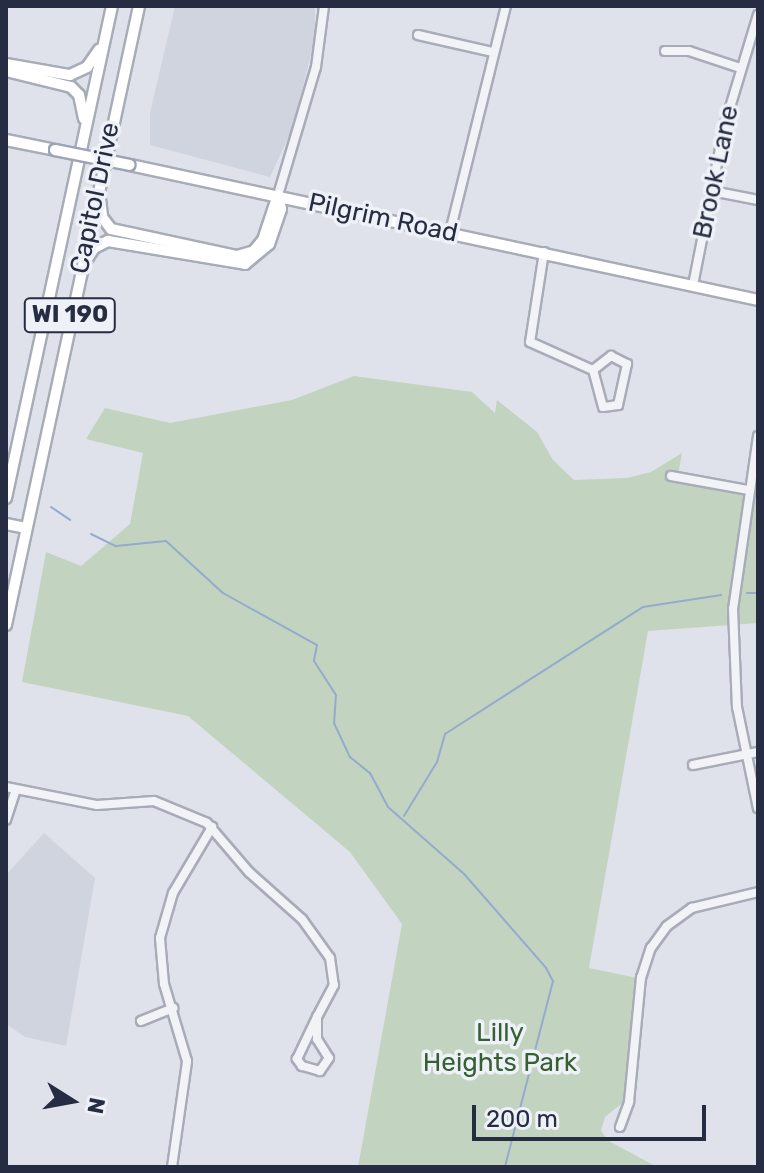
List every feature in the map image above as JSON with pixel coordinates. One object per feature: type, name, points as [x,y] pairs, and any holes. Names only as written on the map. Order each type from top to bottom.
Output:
[{"type":"main road","name":"Capitol Drive","points":[[6,498],[112,6]]},
{"type":"main road","name":"Capitol Drive","points":[[6,625],[79,270],[139,6]]},
{"type":"main road","points":[[6,64],[70,75],[87,67],[103,46]]},
{"type":"main road","points":[[6,71],[71,87],[79,95],[85,123]]},
{"type":"main road","name":"Pilgrim Road","points":[[6,140],[278,195],[758,300]]},
{"type":"main road","points":[[98,183],[102,217],[111,229],[237,256],[254,251],[263,240],[278,195]]},
{"type":"main road","points":[[79,270],[94,248],[108,241],[245,264],[269,244],[281,209],[278,195]]},
{"type":"main road","points":[[6,524],[26,528]]},
{"type":"street","points":[[278,195],[316,67],[324,6]]},
{"type":"street","points":[[450,232],[506,6]]},
{"type":"street","name":"Brook Lane","points":[[693,285],[740,68],[758,15]]},
{"type":"street","points":[[418,35],[493,52]]},
{"type":"street","points":[[665,51],[689,51],[740,68]]},
{"type":"street","points":[[712,191],[758,200]]},
{"type":"street","points":[[544,252],[530,342],[593,370]]},
{"type":"street","points":[[611,356],[624,358],[627,364],[614,407],[599,402],[593,370],[611,356]]},
{"type":"street","points":[[758,436],[733,609],[744,754],[758,808]]},
{"type":"street","points":[[671,476],[748,490]]},
{"type":"street","points":[[693,765],[758,752]]},
{"type":"street","points":[[6,787],[97,805],[164,803],[212,827],[249,872],[302,919],[330,958],[334,985],[317,1017],[297,1059],[302,1066],[320,1071],[329,1058],[317,1039],[317,1017]]},
{"type":"street","points":[[6,820],[16,790]]},
{"type":"street","points":[[172,1167],[187,1070],[185,1038],[160,960],[163,920],[183,873],[212,827]]},
{"type":"street","points":[[620,1127],[629,1102],[641,978],[651,948],[667,926],[692,908],[758,892]]},
{"type":"street","points":[[141,1021],[173,1008]]},
{"type":"shaded area","points":[[175,6],[315,6],[315,38],[293,127],[270,177],[150,145],[150,113]]},
{"type":"shaded area","points":[[44,833],[95,878],[66,1046],[25,1037],[6,1024],[6,875]]},
{"type":"green space","name":"Lilly Heights Park","points":[[354,376],[472,392],[495,413],[497,400],[537,432],[553,460],[574,480],[627,478],[651,472],[682,453],[677,481],[753,497],[758,483],[758,623],[648,631],[589,968],[637,978],[626,1100],[605,1117],[601,1130],[607,1140],[657,1167],[358,1167],[402,924],[350,852],[188,716],[22,682],[46,552],[81,566],[130,524],[143,453],[86,439],[105,408],[170,423],[292,400]]},
{"type":"waterway","points":[[51,507],[70,520]]},
{"type":"waterway","points":[[91,534],[116,546],[166,541],[223,593],[317,645],[314,661],[336,695],[334,723],[350,757],[370,773],[388,807],[465,875],[546,968],[553,981],[505,1167]]},
{"type":"waterway","points":[[747,593],[758,593]]},
{"type":"waterway","points":[[404,816],[437,762],[445,734],[643,607],[721,595]]}]
